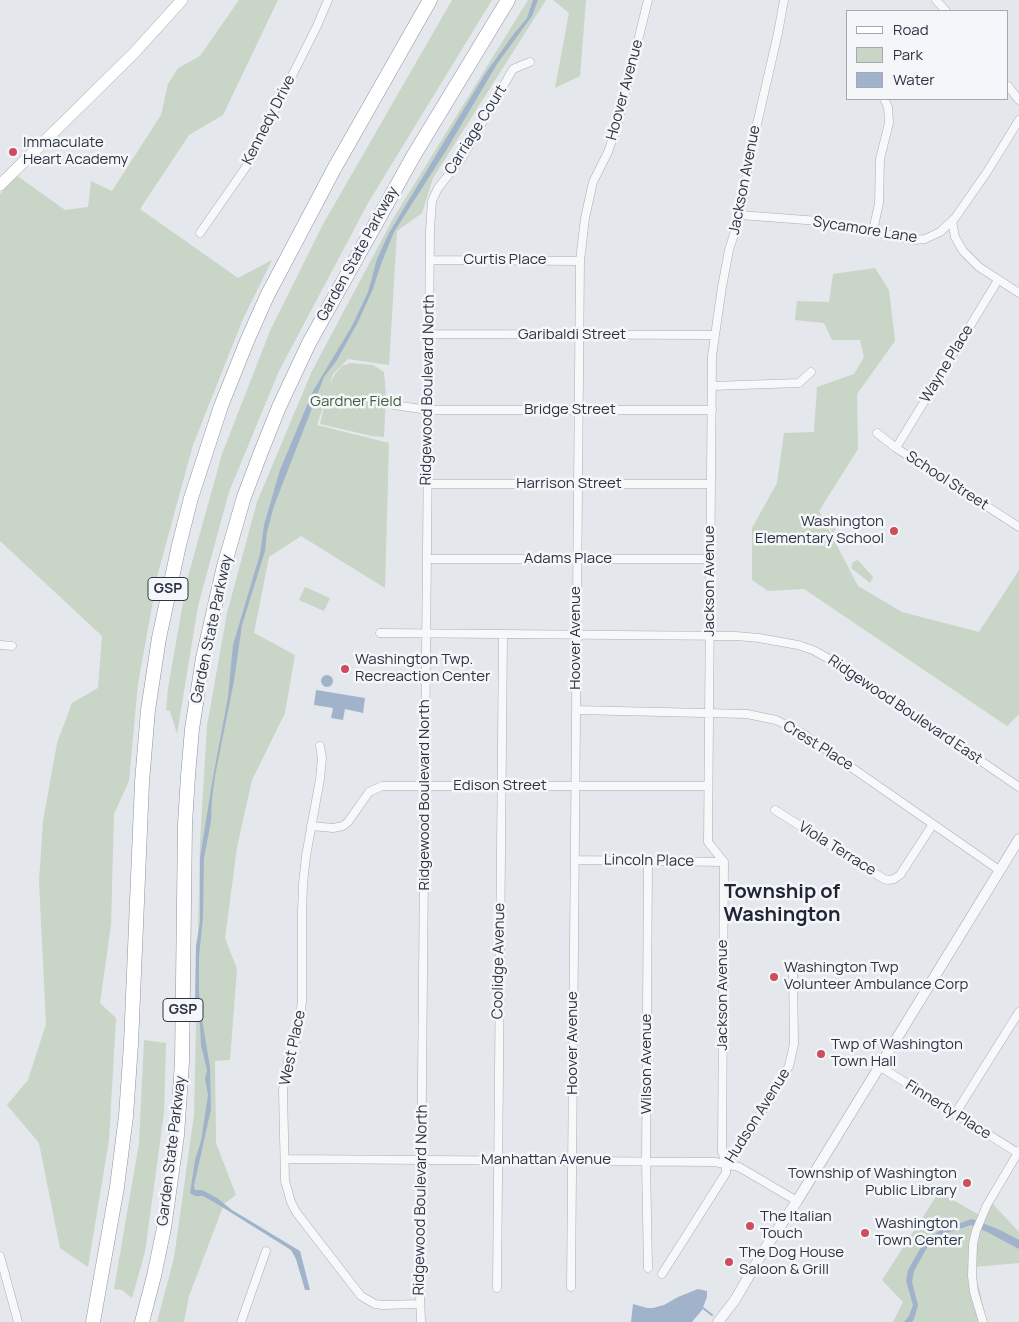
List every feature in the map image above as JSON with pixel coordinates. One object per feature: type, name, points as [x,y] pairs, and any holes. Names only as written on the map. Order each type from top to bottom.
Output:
[{"type":"highway","name":"GSP","points":[[93,1322],[122,1148],[129,1068],[142,782],[148,710],[159,638],[178,545],[221,406],[267,296],[348,144],[430,0]]},
{"type":"highway","name":"Garden State Parkway","points":[[142,1322],[164,1228],[177,1135],[182,1062],[184,871],[188,776],[193,721],[203,658],[224,566],[244,497],[261,452],[279,407],[309,343],[414,155],[508,0]]},
{"type":"highway","name":"GSP","points":[[87,1322],[109,1234]]},
{"type":"main road","points":[[0,185],[134,53],[182,0]]},
{"type":"street","name":"Kennedy Drive","points":[[200,233],[246,167],[317,26],[328,0]]},
{"type":"street","name":"Hoover Avenue","points":[[571,1287],[580,261],[585,218],[593,182],[618,126],[648,0]]},
{"type":"street","name":"Jackson Avenue","points":[[726,1163],[722,1152],[724,862],[708,842],[714,335],[727,259],[740,216],[751,150],[784,0]]},
{"type":"street","points":[[936,0],[945,10]]},
{"type":"street","name":"Carriage Court","points":[[430,237],[432,201],[438,188],[462,158],[513,69],[530,62]]},
{"type":"street","points":[[1009,87],[1019,100]]},
{"type":"street","points":[[873,231],[878,203],[880,159],[889,122],[888,107],[884,100]]},
{"type":"street","name":"Sycamore Lane","points":[[740,216],[819,221],[916,240],[933,236],[952,221],[987,172],[1019,120]]},
{"type":"street","points":[[952,221],[955,236],[963,251],[979,267],[1019,293]]},
{"type":"street","name":"Ridgewood Boulevard North","points":[[421,1322],[430,237]]},
{"type":"street","name":"Curtis Place","points":[[430,260],[580,261]]},
{"type":"street","name":"Wayne Place","points":[[896,448],[998,280]]},
{"type":"street","name":"Garibaldi Street","points":[[429,334],[714,335]]},
{"type":"street","points":[[712,386],[799,383],[811,372]]},
{"type":"street","points":[[394,405],[428,410]]},
{"type":"street","name":"Bridge Street","points":[[428,410],[712,410]]},
{"type":"street","name":"School Street","points":[[877,433],[896,448],[1019,526]]},
{"type":"street","name":"Harrison Street","points":[[428,484],[711,484]]},
{"type":"street","name":"Adams Place","points":[[427,559],[710,559]]},
{"type":"street","name":"Ridgewood Boulevard East","points":[[380,633],[710,636],[759,638],[798,645],[827,657],[1019,787]]},
{"type":"street","name":"Coolidge Avenue","points":[[497,1288],[503,634]]},
{"type":"street","points":[[0,644],[12,646]]},
{"type":"street","name":"Crest Place","points":[[576,710],[748,714],[763,716],[788,725],[1000,870]]},
{"type":"street","name":"West Place","points":[[320,746],[322,758],[320,779],[306,856],[302,912],[302,1002],[298,1031],[288,1061],[283,1090],[287,1189],[296,1212],[355,1291],[375,1304],[420,1304]]},
{"type":"street","name":"Edison Street","points":[[311,826],[333,828],[344,826],[365,797],[376,788],[391,785],[708,786]]},
{"type":"street","name":"Viola Terrace","points":[[775,810],[888,880],[900,875],[933,824]]},
{"type":"street","points":[[718,1322],[735,1300],[764,1250],[797,1201],[1019,839]]},
{"type":"street","name":"Lincoln Place","points":[[575,860],[724,862]]},
{"type":"street","name":"Wilson Avenue","points":[[648,861],[646,1161],[648,1268]]},
{"type":"street","name":"Hudson Avenue","points":[[662,1274],[726,1173],[726,1163],[742,1145],[789,1066],[794,1044],[793,970]]},
{"type":"street","points":[[955,1114],[1019,1012]]},
{"type":"street","name":"Finnerty Place","points":[[879,1066],[1018,1152]]},
{"type":"street","points":[[983,1322],[974,1292],[971,1261],[973,1244],[980,1220],[990,1199],[1018,1152]]},
{"type":"street","name":"Manhattan Avenue","points":[[285,1159],[726,1163],[739,1166],[797,1201]]},
{"type":"street","points":[[241,1322],[266,1251]]},
{"type":"street","points":[[0,1256],[18,1322]]},
{"type":"green space","points":[[239,0],[278,0],[223,115],[189,135],[140,209],[238,278],[272,260],[243,319],[193,445],[158,573],[138,684],[129,781],[114,814],[111,924],[100,1003],[116,1018],[109,1140],[88,1267],[60,1248],[39,1143],[7,1105],[28,1080],[46,1024],[39,881],[43,821],[57,743],[72,703],[98,688],[102,636],[0,541],[0,194],[16,175],[65,210],[88,207],[91,181],[112,191],[161,115],[168,84],[178,68],[200,56]]},
{"type":"green space","points":[[452,0],[492,0],[368,203],[279,371],[229,492],[198,606],[177,734],[170,711],[166,710],[168,688],[187,580],[222,454],[270,331],[322,226]]},
{"type":"green space","name":"Gardner Field","points":[[528,0],[546,0],[433,178],[422,213],[397,231],[389,365],[348,359],[333,374],[330,384],[342,366],[350,363],[373,365],[384,372],[386,397],[384,437],[320,424],[326,398],[317,425],[389,443],[385,588],[301,536],[269,557],[254,633],[295,655],[285,713],[252,780],[237,847],[225,938],[237,969],[230,1060],[215,1061],[216,1143],[236,1195],[224,1204],[189,1296],[184,1322],[157,1322],[174,1258],[194,1115],[200,842],[207,726],[227,613],[257,502],[312,371],[394,217]]},
{"type":"green space","points":[[553,0],[586,0],[580,76],[555,88],[569,13]]},
{"type":"green space","points":[[875,268],[889,290],[895,341],[857,394],[858,449],[819,511],[858,586],[902,612],[979,632],[1019,570],[1019,714],[1007,726],[804,589],[768,591],[752,580],[752,528],[777,483],[784,433],[814,432],[817,387],[854,374],[864,357],[860,340],[832,340],[824,323],[795,320],[797,301],[829,302],[833,274]]},
{"type":"green space","points":[[829,514],[840,522],[833,533],[826,522]]},
{"type":"green space","points":[[858,560],[873,577],[870,583],[851,568],[853,562]]},
{"type":"green space","points":[[305,587],[330,598],[324,611],[299,600]]},
{"type":"green space","points":[[144,1040],[166,1043],[164,1113],[145,1252],[132,1298],[122,1290],[114,1289],[139,1143]]},
{"type":"green space","points":[[939,1192],[981,1216],[990,1201],[1019,1232],[1019,1263],[974,1267],[987,1322],[893,1322],[903,1302],[882,1280]]},
{"type":"water","points":[[533,0],[538,0],[532,16],[497,64],[447,149],[394,232],[373,289],[358,322],[337,360],[324,377],[274,506],[267,532],[265,551],[242,625],[234,681],[215,776],[211,821],[204,858],[203,917],[199,957],[200,1007],[210,1067],[211,1109],[194,1186],[195,1190],[202,1190],[217,1198],[232,1210],[300,1251],[310,1290],[305,1290],[296,1259],[291,1250],[214,1202],[203,1196],[195,1196],[190,1193],[208,1095],[205,1079],[207,1070],[195,1003],[196,946],[200,922],[200,858],[228,697],[233,645],[260,554],[264,525],[280,470],[313,391],[352,326],[368,292],[377,259],[389,233],[485,74],[527,18]]},
{"type":"water","points":[[329,675],[332,676],[332,686],[325,687],[322,686],[321,679],[322,676]]},
{"type":"water","points":[[316,690],[365,698],[363,713],[345,709],[343,720],[331,718],[333,708],[314,705]]},
{"type":"water","points":[[972,1219],[1019,1240],[1019,1249],[971,1225],[944,1234],[928,1246],[914,1271],[912,1282],[918,1305],[912,1322],[904,1322],[909,1316],[913,1305],[906,1281],[908,1270],[924,1242],[940,1230]]},
{"type":"water","points":[[698,1289],[707,1291],[707,1297],[702,1310],[692,1322],[631,1322],[633,1304],[653,1308],[664,1305]]},
{"type":"waterway","points":[[703,1308],[712,1315]]},
{"type":"place","name":"Immaculate Heart Academy","points":[[13,152]]},
{"type":"place","name":"Washington Elementary School","points":[[894,531]]},
{"type":"place","name":"Washington Twp. Recreaction Center","points":[[345,669]]},
{"type":"place","name":"Washington Twp Volunteer Ambulance Corp","points":[[774,977]]},
{"type":"place","name":"Twp of Washington Town Hall","points":[[821,1054]]},
{"type":"place","name":"Township of Washington Public Library","points":[[967,1183]]},
{"type":"place","name":"The Italian Touch","points":[[750,1226]]},
{"type":"place","name":"Washington Town Center","points":[[865,1233]]},
{"type":"place","name":"The Dog House Saloon & Grill","points":[[729,1262]]},
{"type":"district","name":"Township of Washington","points":[[782,904]]}]
